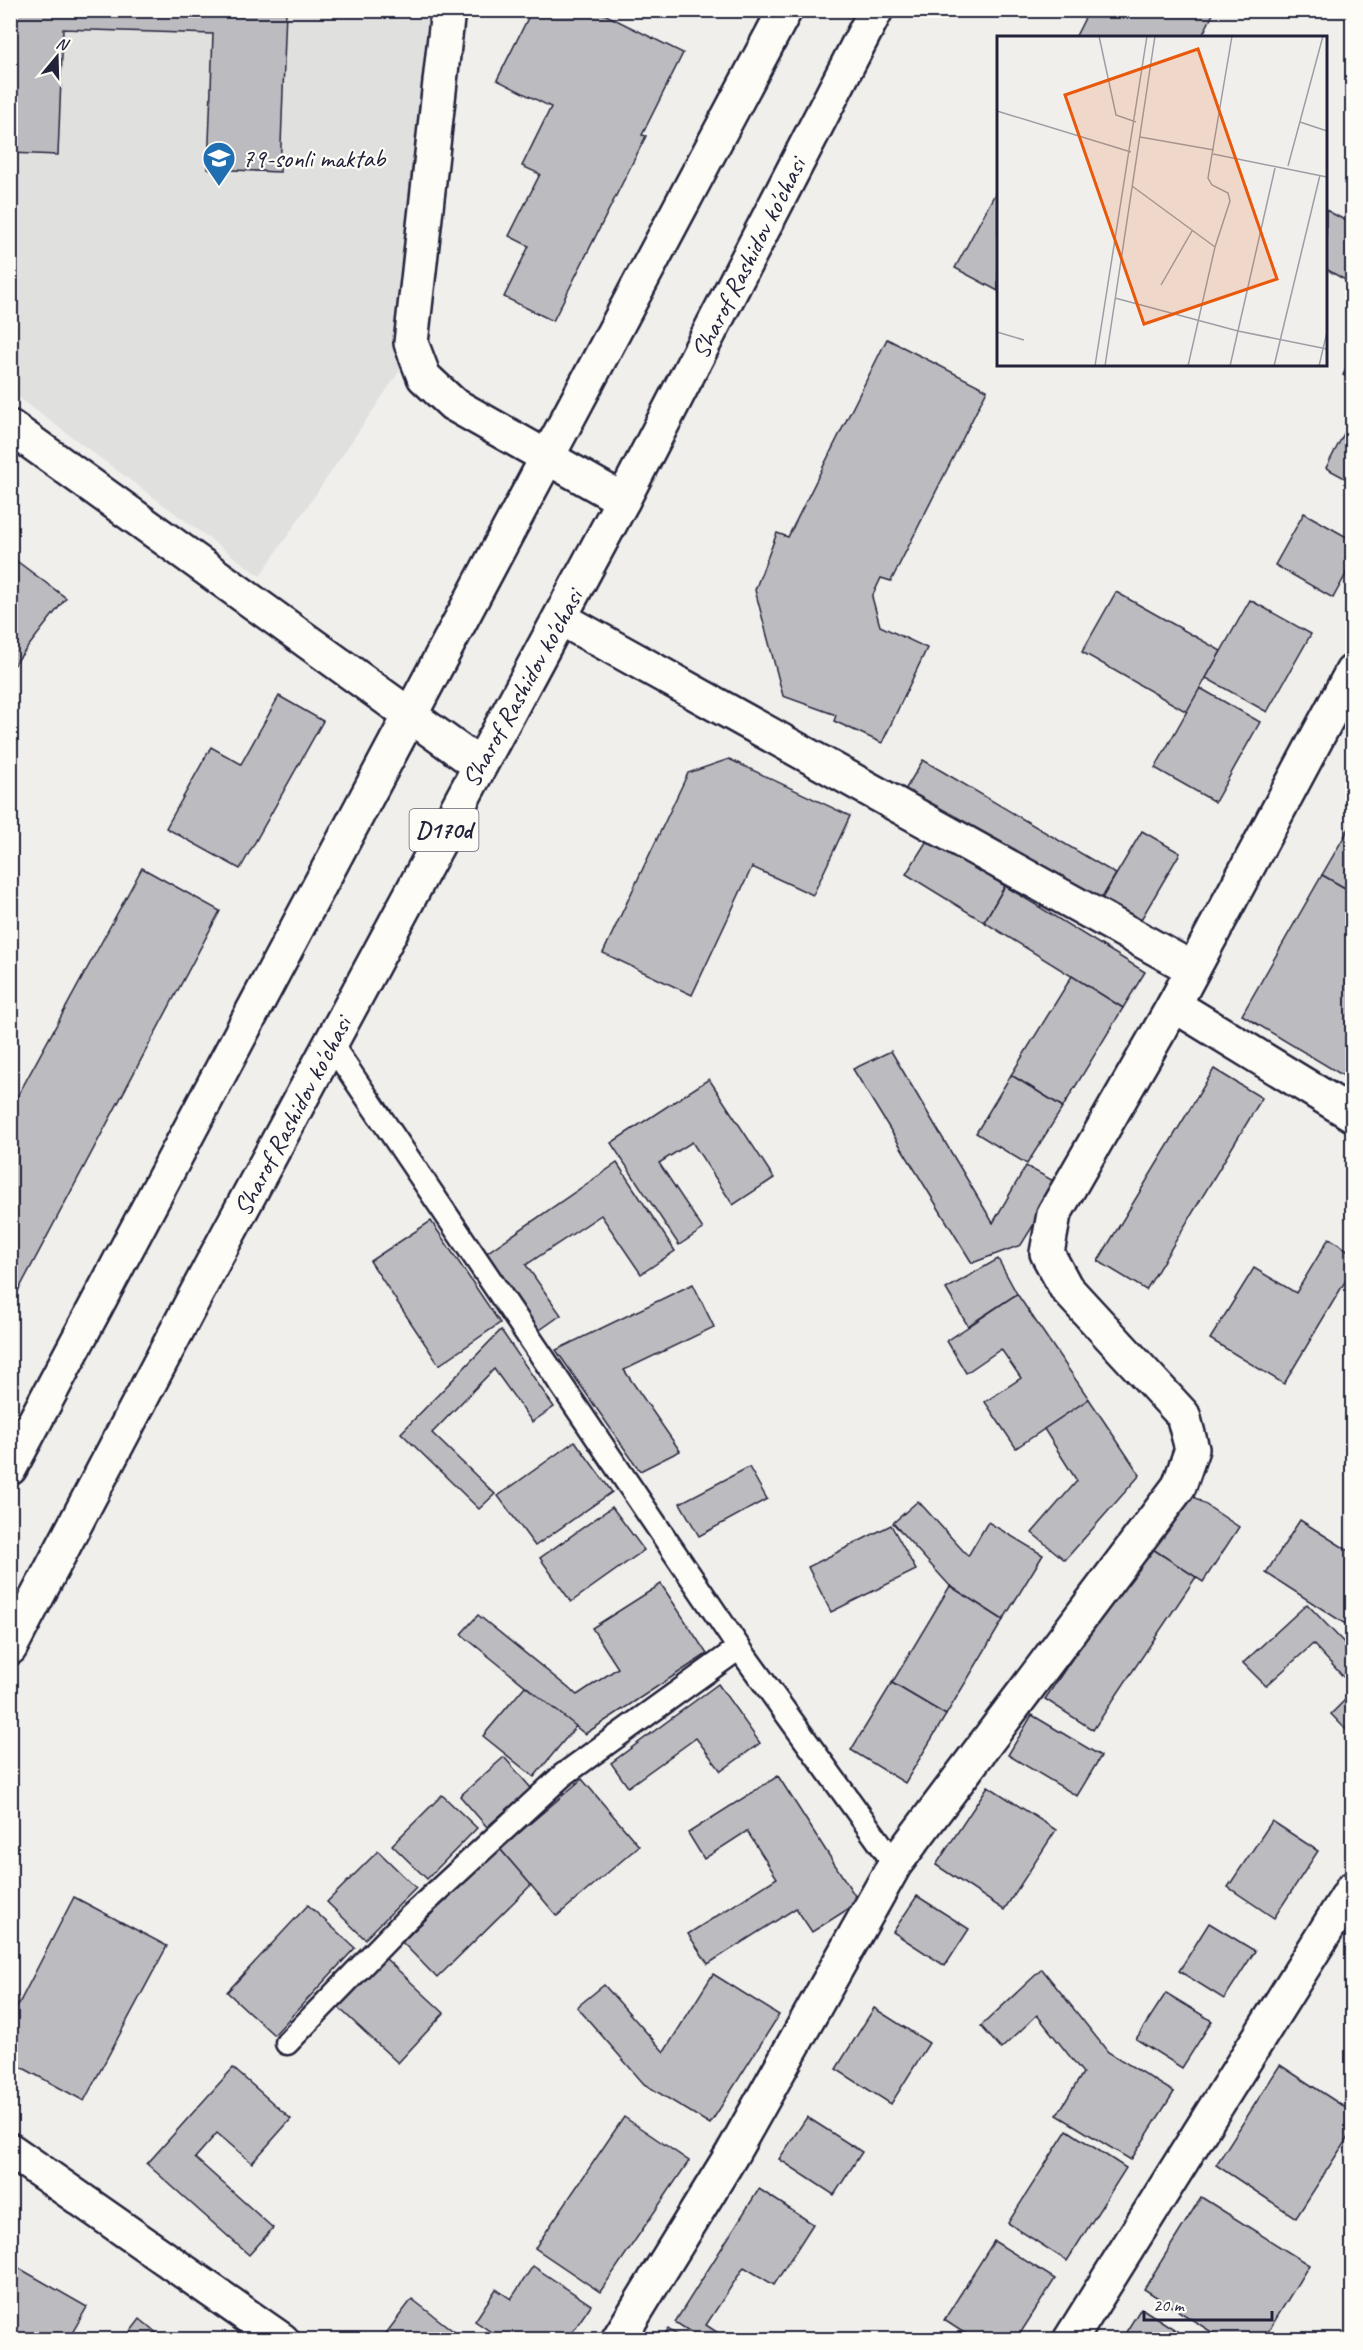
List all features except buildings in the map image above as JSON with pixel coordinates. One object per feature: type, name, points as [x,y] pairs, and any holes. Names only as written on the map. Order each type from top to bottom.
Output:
[{"type":"street","points":[[448,10],[411,343],[424,377],[453,404],[623,500]]},
{"type":"street","points":[[10,1468],[412,717],[785,10]]},
{"type":"street","name":"Sharof Rashidov ko'chasi","points":[[10,1648],[212,1264],[623,500],[876,10]]},
{"type":"street","points":[[10,427],[479,765]]},
{"type":"street","points":[[560,618],[1193,969]]},
{"type":"street","points":[[618,2340],[732,2154],[895,1863],[1179,1486],[1192,1449],[1183,1415],[1066,1288],[1047,1253],[1054,1214],[1174,1005],[1353,672]]},
{"type":"street","points":[[1174,1005],[1353,1114]]},
{"type":"street","points":[[1070,2340],[1353,1889]]},
{"type":"street","points":[[10,2150],[282,2340]]},
{"type":"lane","points":[[331,1044],[739,1648],[895,1863]]},
{"type":"lane","points":[[287,2043],[406,1920],[563,1775],[739,1648]]},
{"type":"shaded area","name":"79-sonli maktab","points":[[11,11],[449,11],[405,363],[260,576],[11,392]]},
{"type":"place","name":"79-sonli maktab","points":[[219,187]]}]
